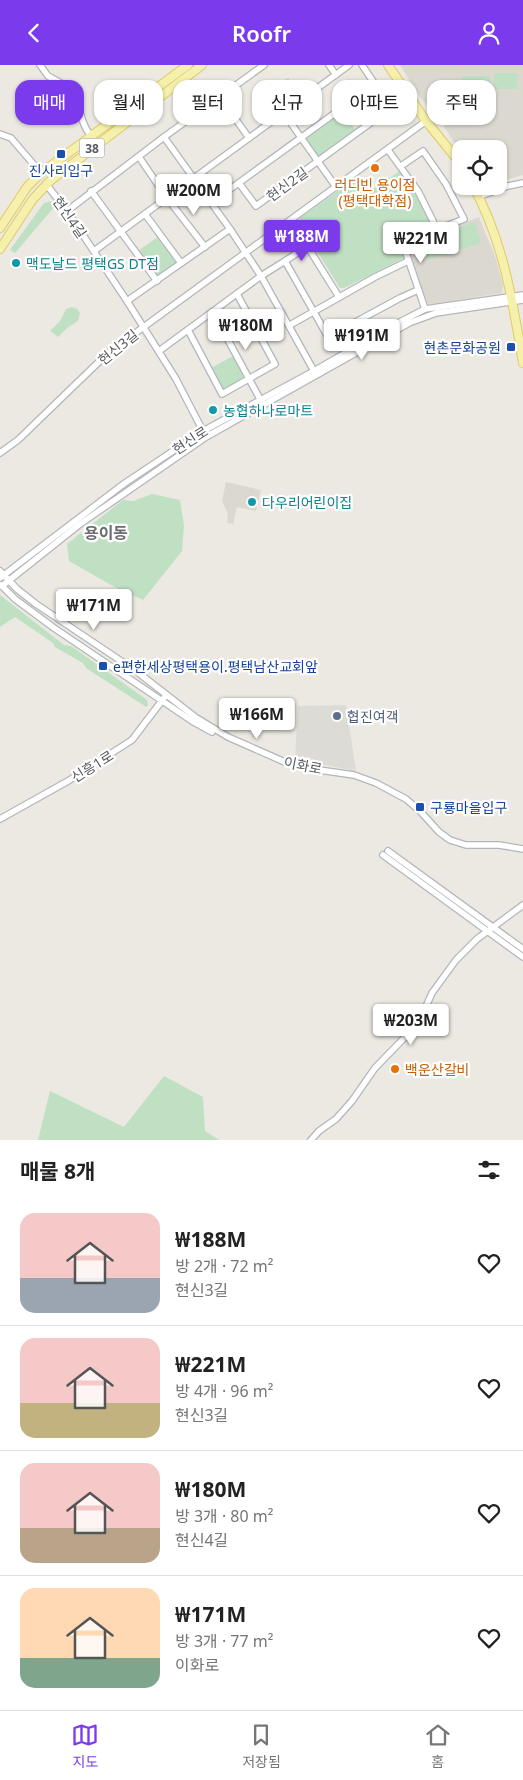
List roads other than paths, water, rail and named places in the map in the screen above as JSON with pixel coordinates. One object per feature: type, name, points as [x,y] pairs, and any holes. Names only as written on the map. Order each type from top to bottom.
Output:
[{"type":"main road","name":"38","points":[[0,228],[27,187],[41,173],[188,65]]},
{"type":"main road","name":"38","points":[[0,249],[33,199],[46,184],[202,65]]},
{"type":"main road","points":[[388,65],[426,121],[452,153]]},
{"type":"main road","points":[[478,197],[502,257],[512,299],[523,363]]},
{"type":"street","points":[[40,65],[48,76],[75,91],[81,118],[91,136]]},
{"type":"street","points":[[242,81],[264,65]]},
{"type":"street","points":[[329,65],[336,75]]},
{"type":"street","points":[[322,85],[349,65]]},
{"type":"street","name":"현신2길","points":[[362,65],[372,80]]},
{"type":"street","points":[[211,203],[332,115]]},
{"type":"street","name":"현신3길","points":[[0,453],[18,440],[108,353],[426,121]]},
{"type":"street","points":[[67,211],[181,125]]},
{"type":"street","points":[[239,125],[248,138]]},
{"type":"street","points":[[94,251],[266,125]]},
{"type":"street","name":"현신2길","points":[[292,125],[336,187]]},
{"type":"street","name":"현신2길","points":[[239,183],[256,206],[368,125]]},
{"type":"street","points":[[0,134],[11,138],[41,173]]},
{"type":"street","points":[[164,137],[261,276],[314,371]]},
{"type":"street","points":[[388,150],[418,191],[437,229]]},
{"type":"street","points":[[401,166],[424,151],[446,184],[464,219],[405,242],[404,247],[408,261],[425,309]]},
{"type":"street","points":[[139,157],[205,247]]},
{"type":"street","points":[[478,197],[508,186],[523,183]]},
{"type":"street","name":"현신4길","points":[[46,184],[67,211],[144,327],[176,379],[204,434]]},
{"type":"street","points":[[91,191],[157,281]]},
{"type":"street","points":[[145,214],[181,263]]},
{"type":"street","points":[[292,220],[339,297]]},
{"type":"street","points":[[127,301],[230,229]]},
{"type":"street","points":[[159,351],[261,276],[308,246]]},
{"type":"street","points":[[285,261],[328,337],[418,289]]},
{"type":"street","points":[[290,325],[408,261]]},
{"type":"street","points":[[188,330],[222,394],[275,364],[237,294]]},
{"type":"street","points":[[512,299],[523,295]]},
{"type":"street","name":"현신로","points":[[204,434],[409,323],[436,313],[512,299]]},
{"type":"street","name":"현신로","points":[[1,585],[3,576],[125,483],[204,434],[396,324],[425,309],[512,299],[523,300]]},
{"type":"street","points":[[213,312],[261,401]]},
{"type":"street","name":"이화로","points":[[3,576],[43,609],[136,671],[210,728],[277,760],[312,769],[354,775],[376,783],[406,799],[439,832],[450,840],[466,845],[499,845],[523,850]]},
{"type":"street","name":"이화로","points":[[1,585],[15,599],[54,628],[206,730],[282,764],[346,775],[376,786],[409,805],[437,833],[452,843],[470,848],[523,850]]},
{"type":"street","name":"신흥1로","points":[[1,817],[68,781],[132,740],[167,694]]},
{"type":"street","points":[[385,853],[490,929],[523,957]]},
{"type":"street","points":[[311,1140],[319,1131],[336,1119],[352,1101],[375,1068],[409,1033],[424,1011],[432,993],[456,960],[490,929],[523,905]]},
{"type":"street","points":[[490,929],[523,949]]},
{"type":"place","name":"진사리입구","points":[[61,154]]},
{"type":"place","name":"러디빈 용이점 (평택대학점)","points":[[375,168]]},
{"type":"place","name":"맥도날드 평택GS DT점","points":[[16,263]]},
{"type":"place","name":"현촌문화공원","points":[[511,347]]},
{"type":"place","name":"농협하나로마트","points":[[213,410]]},
{"type":"place","name":"다우리어린이집","points":[[252,502]]},
{"type":"place","name":"e편한세상평택용이.평택남산교회앞","points":[[103,666]]},
{"type":"place","name":"협진여객","points":[[337,716]]},
{"type":"place","name":"구룡마을입구","points":[[420,807]]},
{"type":"place","name":"백운산갈비","points":[[395,1069]]},
{"type":"district","name":"용이동","points":[[106,533]]}]
